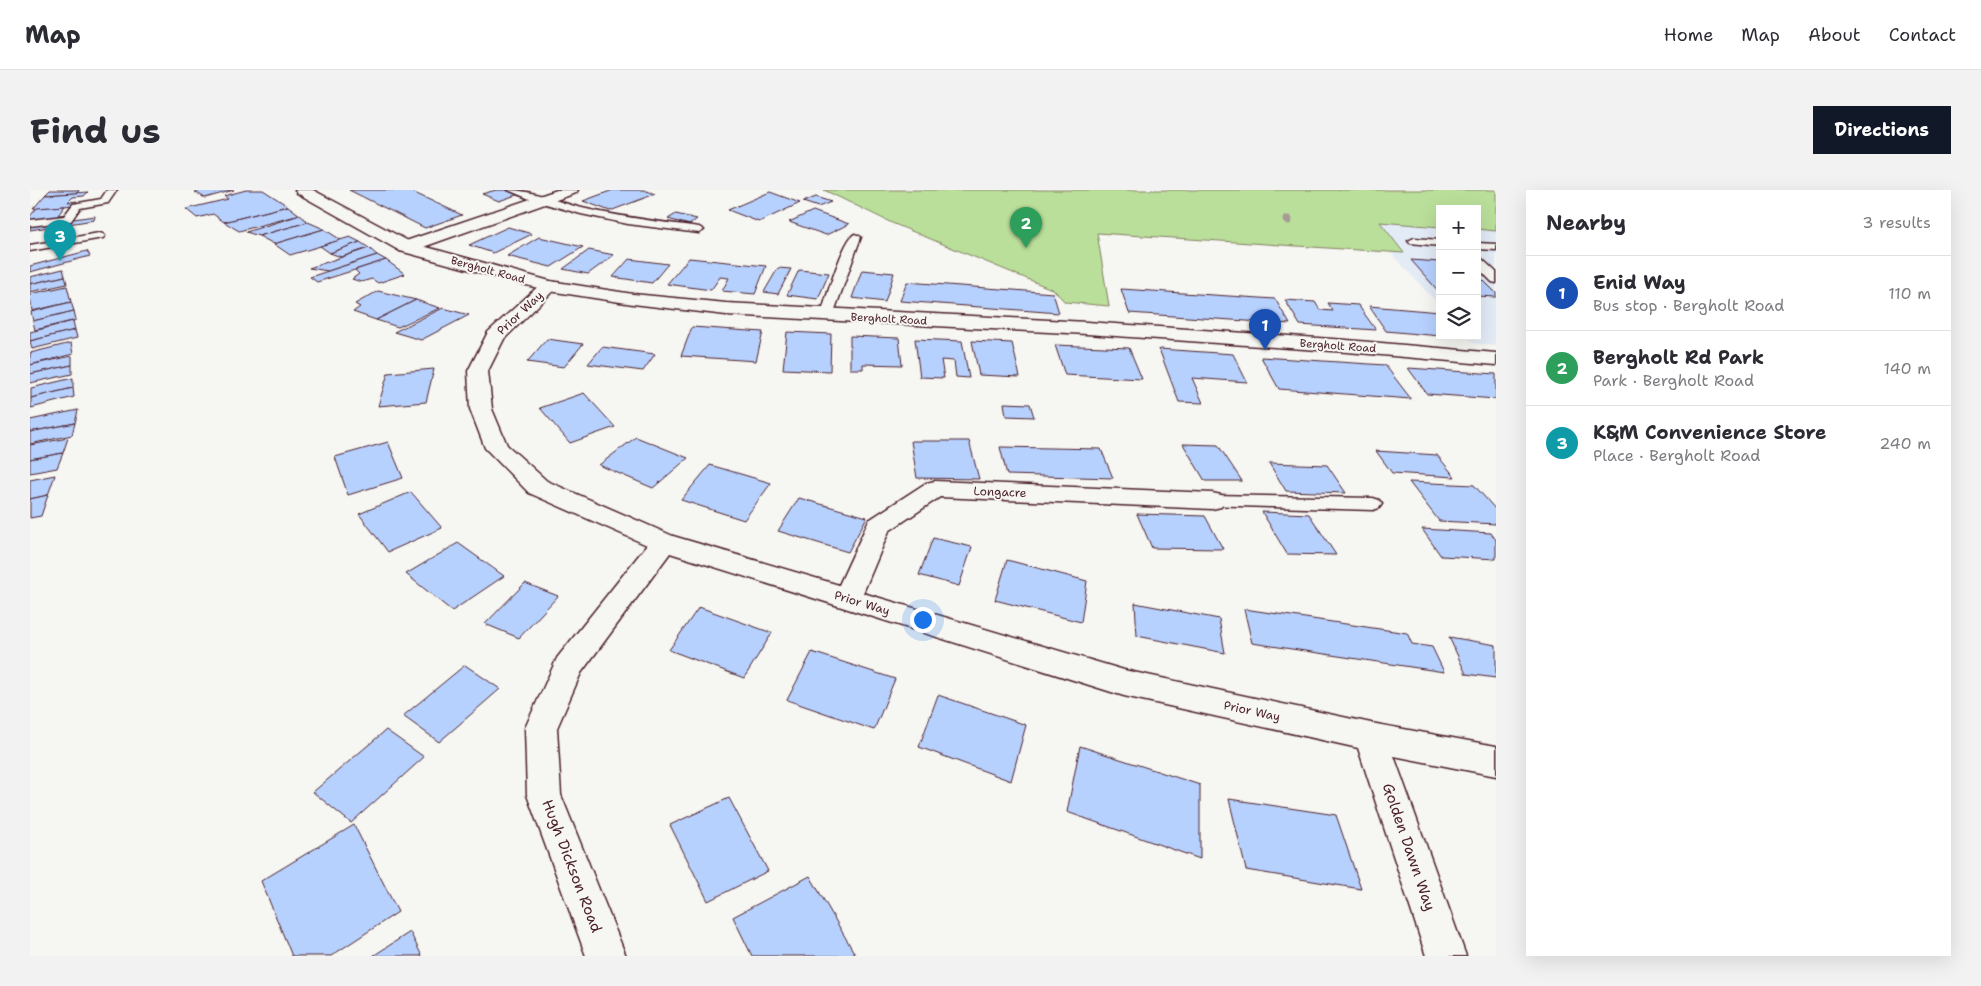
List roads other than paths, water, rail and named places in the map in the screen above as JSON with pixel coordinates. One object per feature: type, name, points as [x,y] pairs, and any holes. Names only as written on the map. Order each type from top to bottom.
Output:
[{"type":"street","name":"Bergholt Road","points":[[302,190],[406,247],[549,286],[642,300],[726,309],[1107,330],[1347,346],[1496,360]]},
{"type":"street","points":[[406,247],[571,190]]},
{"type":"street","name":"Prior Way","points":[[549,286],[495,336],[478,370],[481,409],[497,448],[538,487],[664,542],[1124,683],[1372,737],[1496,761]]},
{"type":"street","name":"Longacre","points":[[847,598],[878,526],[935,489],[1212,501]]},
{"type":"street","name":"Hugh Dickson Road","points":[[606,956],[544,795],[541,728],[568,667],[664,542]]},
{"type":"street","name":"Golden Dawn Way","points":[[1372,737],[1446,956]]},
{"type":"lane","points":[[30,223],[67,218],[77,206],[104,202],[112,190]]},
{"type":"lane","points":[[513,190],[540,201],[614,218],[699,230]]},
{"type":"lane","points":[[30,248],[99,236]]},
{"type":"lane","points":[[828,315],[842,269],[856,237]]},
{"type":"lane","points":[[1414,240],[1436,243]]},
{"type":"lane","points":[[1481,246],[1496,247]]},
{"type":"lane","points":[[1481,264],[1496,279]]},
{"type":"lane","points":[[1212,501],[1373,504]]},
{"type":"place","name":"Bergholt Rd Park","points":[[1026,248]]},
{"type":"place","name":"K&M Convenience Store","points":[[60,261]]},
{"type":"place","name":"Enid Way","points":[[1265,350]]}]
